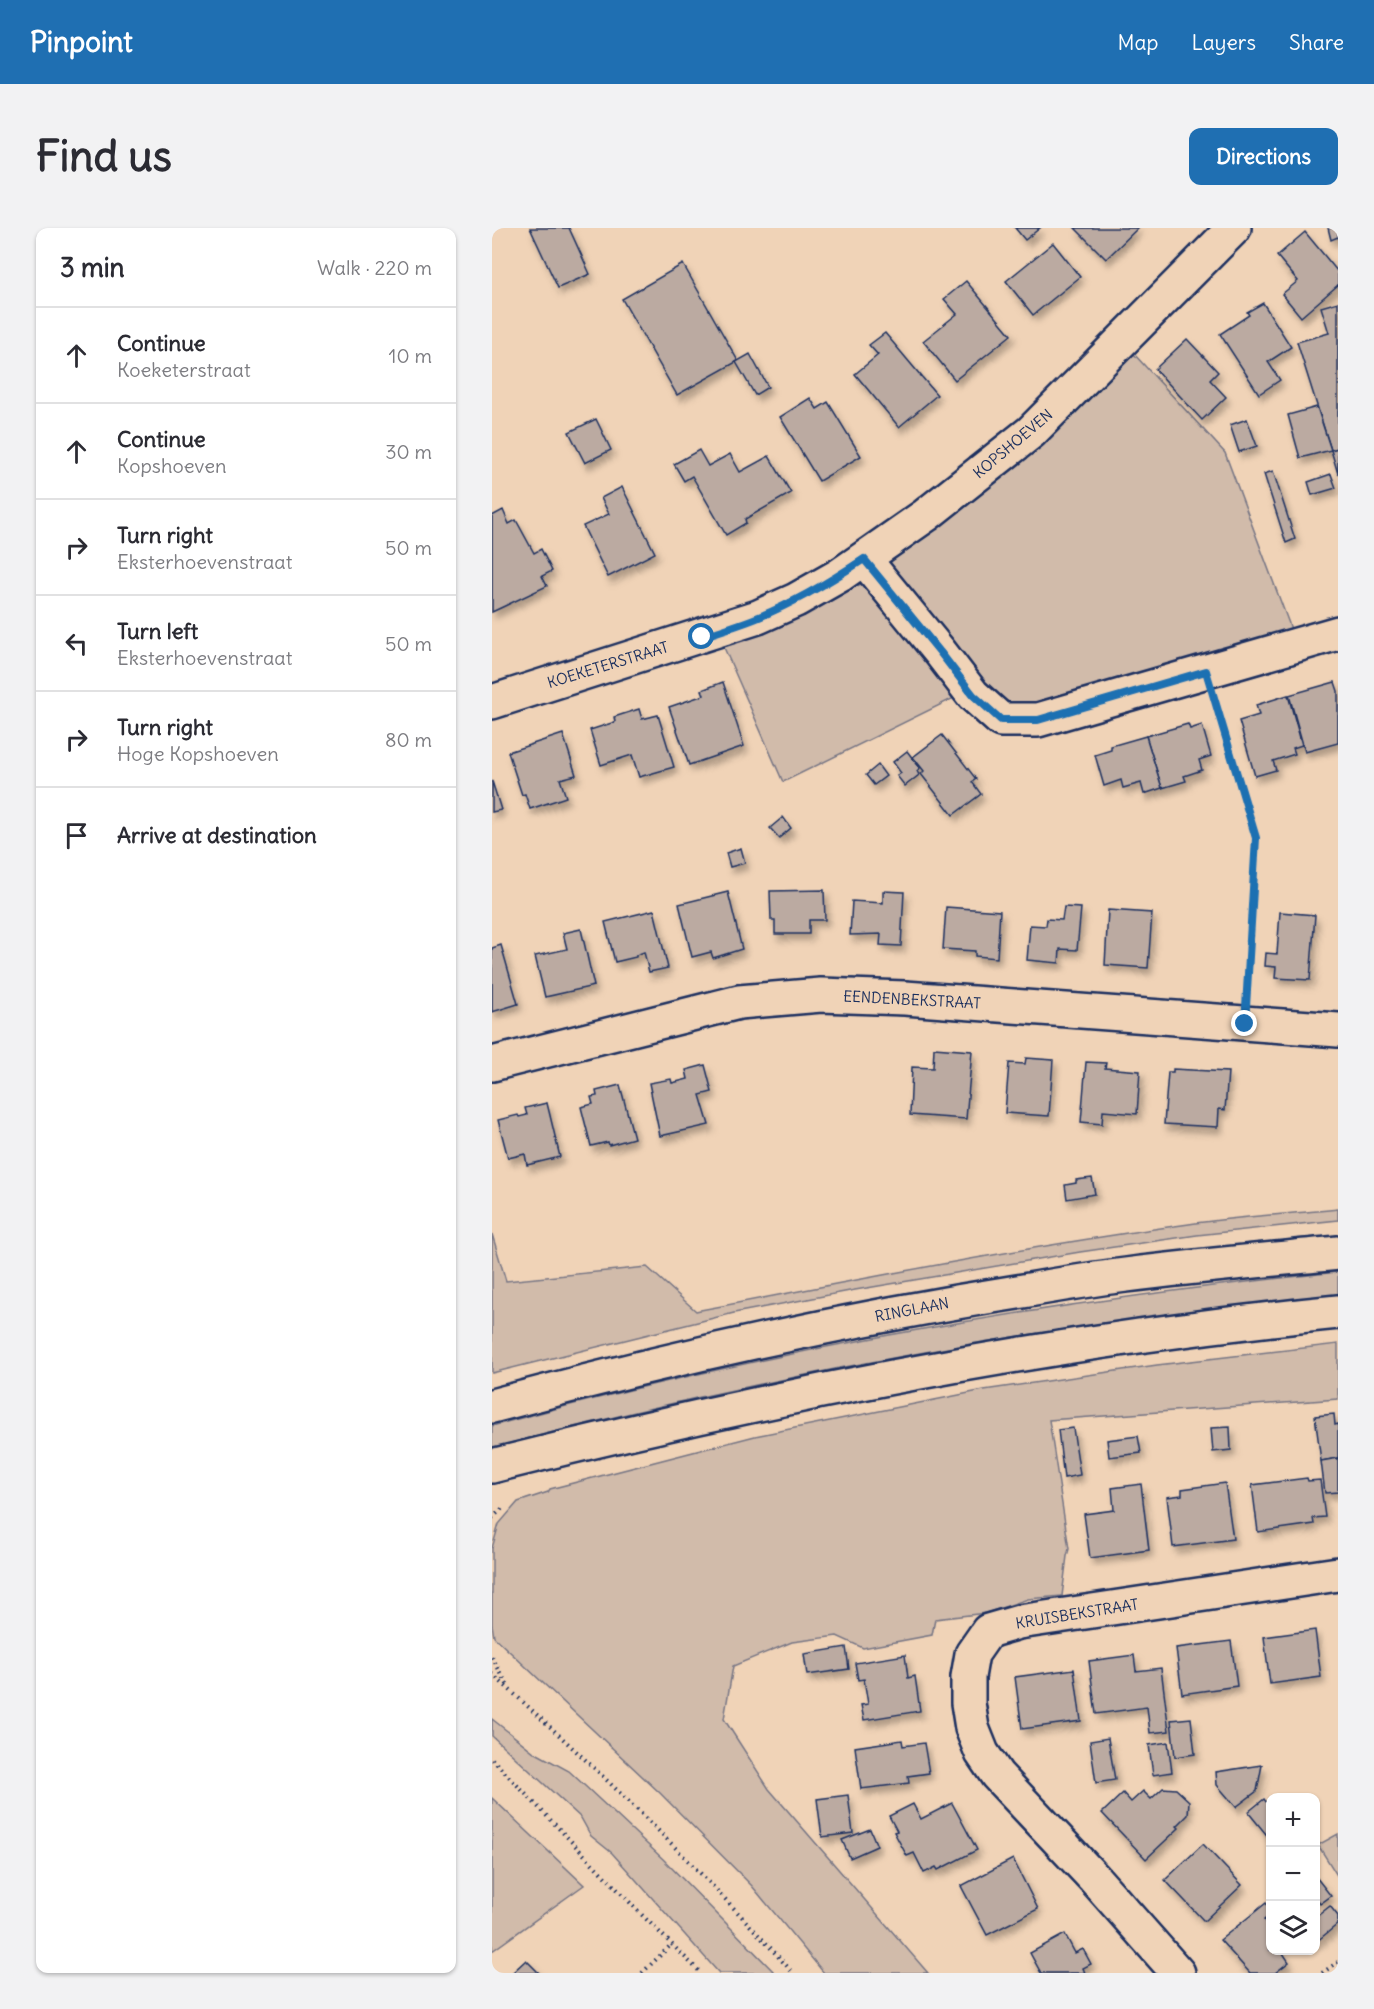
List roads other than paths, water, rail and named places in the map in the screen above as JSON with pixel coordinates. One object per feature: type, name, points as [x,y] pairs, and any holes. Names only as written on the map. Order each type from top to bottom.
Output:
[{"type":"main road","name":"KOPSHOEVEN","points":[[758,617],[805,595],[864,559],[926,515],[1031,432],[1230,229]]},
{"type":"main road","points":[[864,559],[973,695],[1001,720],[1038,720],[1338,633]]},
{"type":"main road","name":"KOEKETERSTRAAT","points":[[492,702],[758,617]]},
{"type":"main road","name":"EENDENBEKSTRAAT","points":[[492,1064],[739,1002],[820,994],[904,998],[1338,1030]]},
{"type":"main road","name":"RINGLAAN","points":[[492,1406],[601,1377],[810,1329],[962,1300],[1125,1275],[1338,1253]]},
{"type":"main road","points":[[492,1466],[631,1431],[844,1385],[1058,1347],[1273,1318],[1338,1312]]},
{"type":"main road","name":"KRUISBEKSTRAAT","points":[[1178,1973],[997,1774],[982,1753],[972,1728],[968,1703],[968,1677],[972,1654],[988,1631],[1018,1622],[1338,1574]]}]
